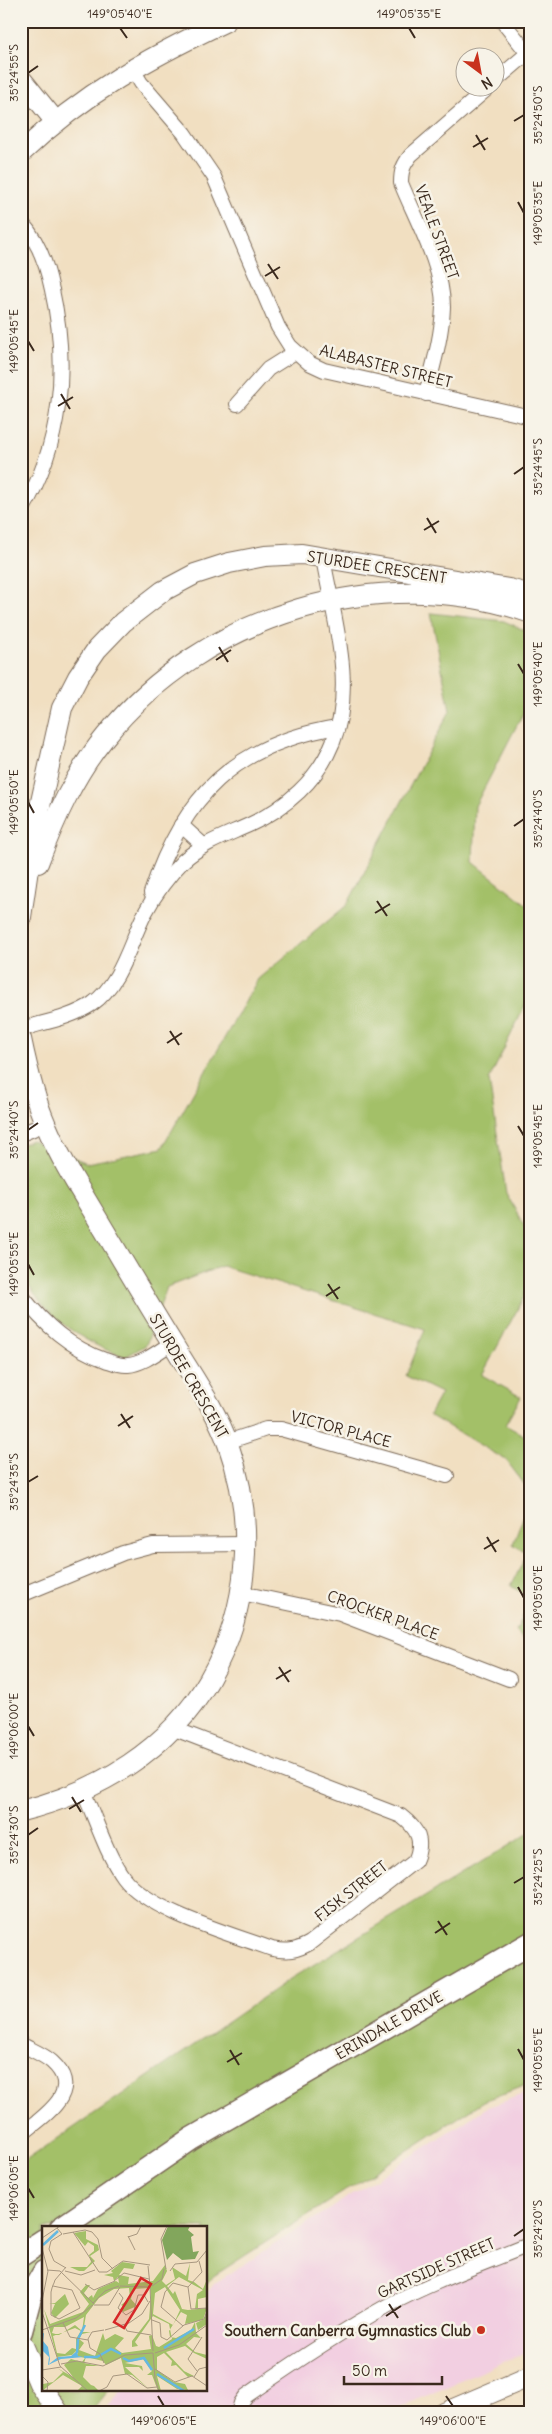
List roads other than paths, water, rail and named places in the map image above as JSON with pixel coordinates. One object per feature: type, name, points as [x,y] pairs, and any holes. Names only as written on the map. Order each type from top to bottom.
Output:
[{"type":"main road","name":"ERINDALE DRIVE","points":[[64,2226],[191,2139],[531,1943]]},
{"type":"main road","name":"ERINDALE DRIVE","points":[[92,2226],[168,2165],[247,2107]]},
{"type":"main road","points":[[21,2255],[42,2241]]},
{"type":"main road","points":[[21,2331],[31,2294],[42,2275]]},
{"type":"main road","points":[[21,2341],[21,2348]]},
{"type":"street","points":[[21,153],[56,122],[132,68],[226,21]]},
{"type":"street","points":[[502,21],[529,55],[504,74]]},
{"type":"street","name":"ALABASTER STREET","points":[[132,68],[141,83],[184,133],[209,169],[229,209],[278,326],[295,352],[309,363],[324,370],[531,418]]},
{"type":"street","points":[[21,79],[56,122]]},
{"type":"street","name":"VEALE STREET","points":[[426,394],[442,327],[443,305],[437,272],[401,183],[401,174],[403,165],[410,155],[476,98]]},
{"type":"street","points":[[21,222],[36,243],[48,270],[58,315],[62,358],[62,380],[54,430],[45,462],[21,512]]},
{"type":"street","points":[[238,404],[268,369],[295,352]]},
{"type":"street","name":"STURDEE CRESCENT","points":[[22,910],[26,874],[62,708],[78,677],[97,649],[123,622],[148,601],[195,574],[229,563],[265,556],[293,555],[324,558],[509,589],[531,595]]},
{"type":"street","points":[[21,1029],[68,1016],[94,1003],[108,989],[145,913],[165,882],[183,862],[203,845],[258,821],[293,797],[322,764],[333,742],[337,727],[341,707],[342,675],[324,558]]},
{"type":"street","name":"STURDEE CRESCENT","points":[[22,910],[50,831],[80,772],[105,737],[124,716],[147,693],[184,663],[253,625],[288,612],[356,596],[396,593],[445,594],[494,602],[531,613]]},
{"type":"street","points":[[145,913],[156,877],[181,825],[206,791],[239,763],[279,742],[312,731],[337,727]]},
{"type":"street","points":[[50,762],[80,772]]},
{"type":"street","points":[[181,825],[203,845]]},
{"type":"street","name":"STURDEE CRESCENT","points":[[21,1039],[29,1077],[45,1124],[71,1175],[208,1402],[227,1442],[243,1506],[246,1544],[241,1593],[232,1632],[221,1659],[202,1692],[172,1728],[142,1757],[120,1772],[58,1801],[21,1811]]},
{"type":"street","points":[[21,1134],[45,1124]]},
{"type":"street","points":[[21,1295],[46,1325],[69,1343],[93,1356],[118,1364],[128,1365],[141,1361],[172,1343]]},
{"type":"street","name":"VICTOR PLACE","points":[[227,1442],[258,1430],[281,1429],[447,1476]]},
{"type":"street","points":[[21,1595],[123,1553],[154,1546],[246,1544]]},
{"type":"street","name":"CROCKER PLACE","points":[[241,1593],[340,1614],[509,1679]]},
{"type":"street","name":"FISK STREET","points":[[83,1790],[119,1870],[138,1893],[154,1904],[272,1949],[285,1952],[298,1950],[310,1944],[415,1861],[420,1850],[419,1837],[412,1824],[401,1816],[172,1728]]},
{"type":"street","points":[[21,2044],[50,2060],[60,2071],[64,2085],[60,2101],[21,2135]]},
{"type":"street","name":"GARTSIDE STREET","points":[[238,2413],[241,2403],[246,2396],[305,2354],[388,2305],[434,2283],[531,2244]]},
{"type":"street","points":[[21,2341],[42,2388]]},
{"type":"street","points":[[444,2413],[531,2376]]},
{"type":"street","points":[[471,2413],[531,2390]]},
{"type":"street","points":[[45,2392],[59,2413]]},
{"type":"place","name":"Southern Canberra Gymnastics Club","points":[[481,2330]]}]
